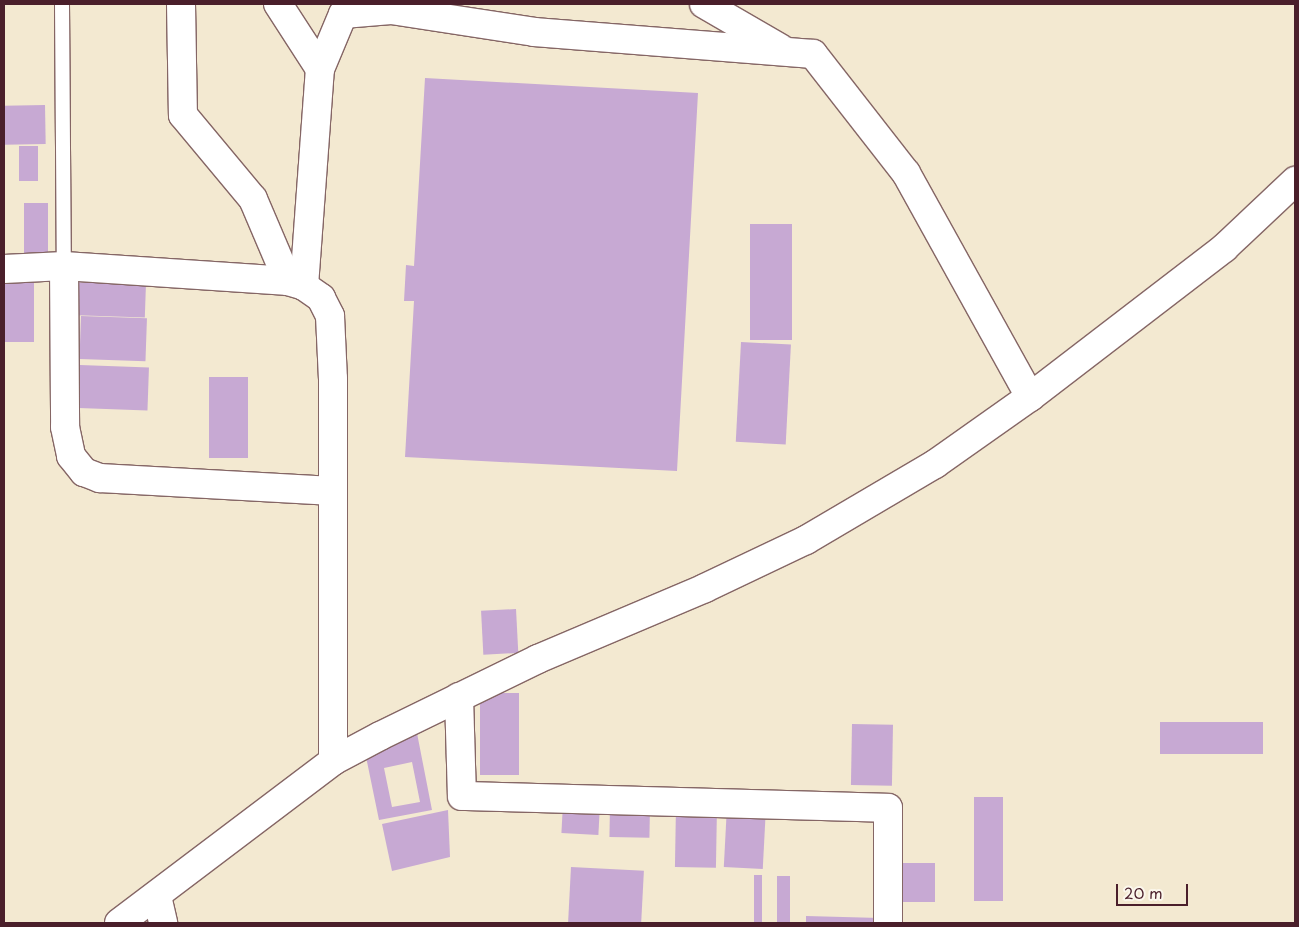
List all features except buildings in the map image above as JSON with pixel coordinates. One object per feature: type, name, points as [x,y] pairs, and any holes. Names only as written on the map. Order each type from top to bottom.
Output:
[{"type":"street","points":[[181,4],[183,115],[253,199],[296,283]]},
{"type":"street","points":[[278,4],[320,69]]},
{"type":"street","points":[[704,4],[785,51]]},
{"type":"street","points":[[296,283],[320,69],[343,14],[397,7],[534,32],[813,54],[906,173],[1030,398]]},
{"type":"street","points":[[119,923],[158,896],[333,762],[538,658],[706,588],[806,540],[935,464],[1030,398],[1224,248],[1295,181]]},
{"type":"street","points":[[64,266],[65,427],[71,456],[84,472],[100,478],[333,491]]},
{"type":"street","points":[[4,269],[64,266],[296,283],[322,298],[330,316],[333,379],[333,762]]},
{"type":"street","points":[[459,697],[462,796],[888,808],[888,923]]},
{"type":"street","points":[[158,896],[163,923]]},
{"type":"lane","points":[[62,4],[64,266]]}]
